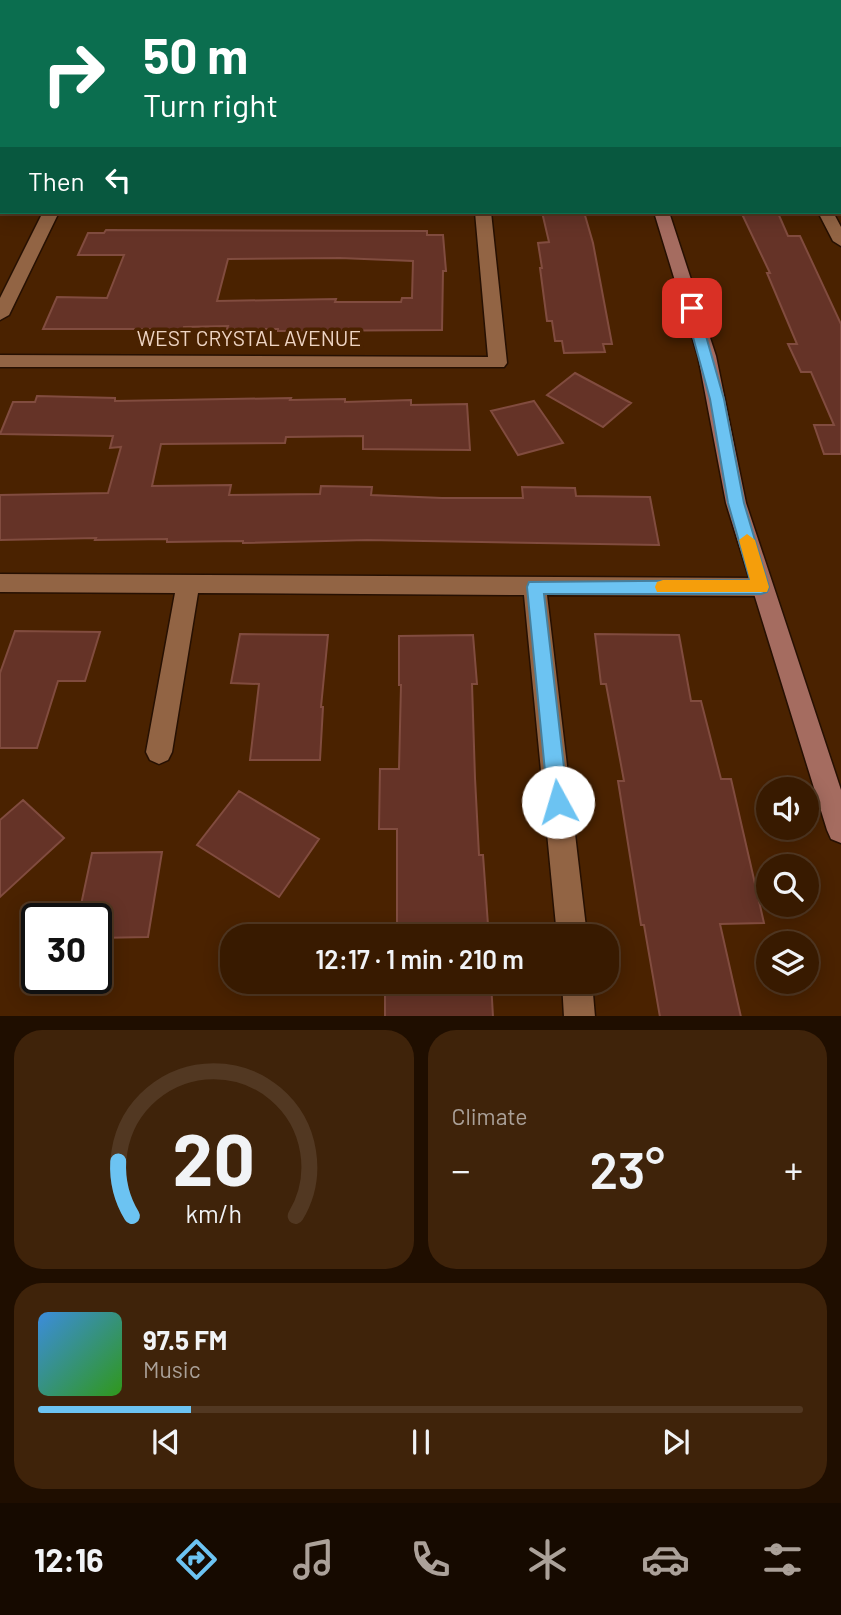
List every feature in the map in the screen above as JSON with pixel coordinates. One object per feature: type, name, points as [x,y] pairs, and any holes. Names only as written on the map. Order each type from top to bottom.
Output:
[{"type":"street","points":[[0,315],[50,214]]},
{"type":"street","name":"WEST CRYSTAL AVENUE","points":[[0,361],[498,363],[483,214]]},
{"type":"street","points":[[662,214],[707,356],[736,503],[841,830]]},
{"type":"street","points":[[826,214],[841,241]]},
{"type":"street","points":[[0,583],[761,587]]},
{"type":"street","points":[[159,752],[188,585]]},
{"type":"street","points":[[535,587],[571,924]]},
{"type":"street","points":[[578,994],[580,1016]]},
{"type":"building","points":[[542,214],[585,214],[593,243],[612,344],[603,344],[605,352],[564,353],[562,341],[555,341],[552,321],[547,321],[538,243],[549,242]]},
{"type":"building","points":[[742,214],[778,214],[788,236],[800,236],[841,324],[841,454],[824,454],[814,425],[834,425],[811,372],[801,372],[788,344],[797,344],[767,273],[770,273]]},
{"type":"building","points":[[106,230],[427,231],[427,235],[443,235],[446,271],[443,271],[442,330],[278,331],[227,329],[228,326],[184,327],[183,331],[159,332],[159,329],[43,329],[57,297],[107,298],[124,255],[78,255],[88,233],[104,233]],"holes":[[[340,258],[413,261],[412,298],[402,298],[401,302],[335,302],[336,299],[217,301],[228,259]]]},
{"type":"building","points":[[575,373],[631,403],[603,427],[547,395]]},
{"type":"building","points":[[37,396],[115,398],[115,401],[291,398],[290,400],[345,399],[345,402],[411,400],[411,405],[467,404],[470,450],[363,449],[363,436],[286,437],[285,443],[161,444],[152,486],[231,485],[229,495],[320,494],[321,486],[372,487],[371,495],[442,498],[523,498],[522,487],[575,488],[576,496],[650,497],[659,545],[367,540],[243,543],[167,542],[167,539],[95,540],[96,538],[0,540],[0,495],[108,493],[121,447],[110,448],[113,436],[0,434],[13,402],[35,402]]},
{"type":"building","points":[[534,401],[563,443],[518,455],[491,411]]},
{"type":"building","points":[[15,631],[100,632],[85,681],[58,681],[37,748],[0,748],[0,673]]},
{"type":"building","points":[[240,634],[328,635],[321,707],[320,760],[250,760],[259,684],[231,683]]},
{"type":"building","points":[[595,634],[679,635],[691,701],[701,701],[721,779],[731,779],[756,888],[756,917],[763,917],[764,923],[720,924],[741,1016],[660,1016],[644,925],[641,925],[618,781],[624,781],[606,684],[601,684]]},
{"type":"building","points":[[473,635],[477,684],[472,684],[475,778],[479,855],[483,855],[488,924],[397,924],[397,829],[379,829],[380,769],[399,769],[399,636]]},
{"type":"building","points":[[239,791],[319,839],[279,897],[197,845]]},
{"type":"building","points":[[23,800],[64,838],[0,897],[0,820]]},
{"type":"building","points":[[162,852],[148,937],[112,938],[112,903],[81,903],[92,853]]},
{"type":"building","points":[[385,994],[492,994],[493,1016],[385,1016]]},
{"type":"slow traffic","points":[[663,587],[761,587],[747,540]]},
{"type":"route","points":[[558,802],[535,587],[761,587],[736,503],[717,399],[692,308]]}]
